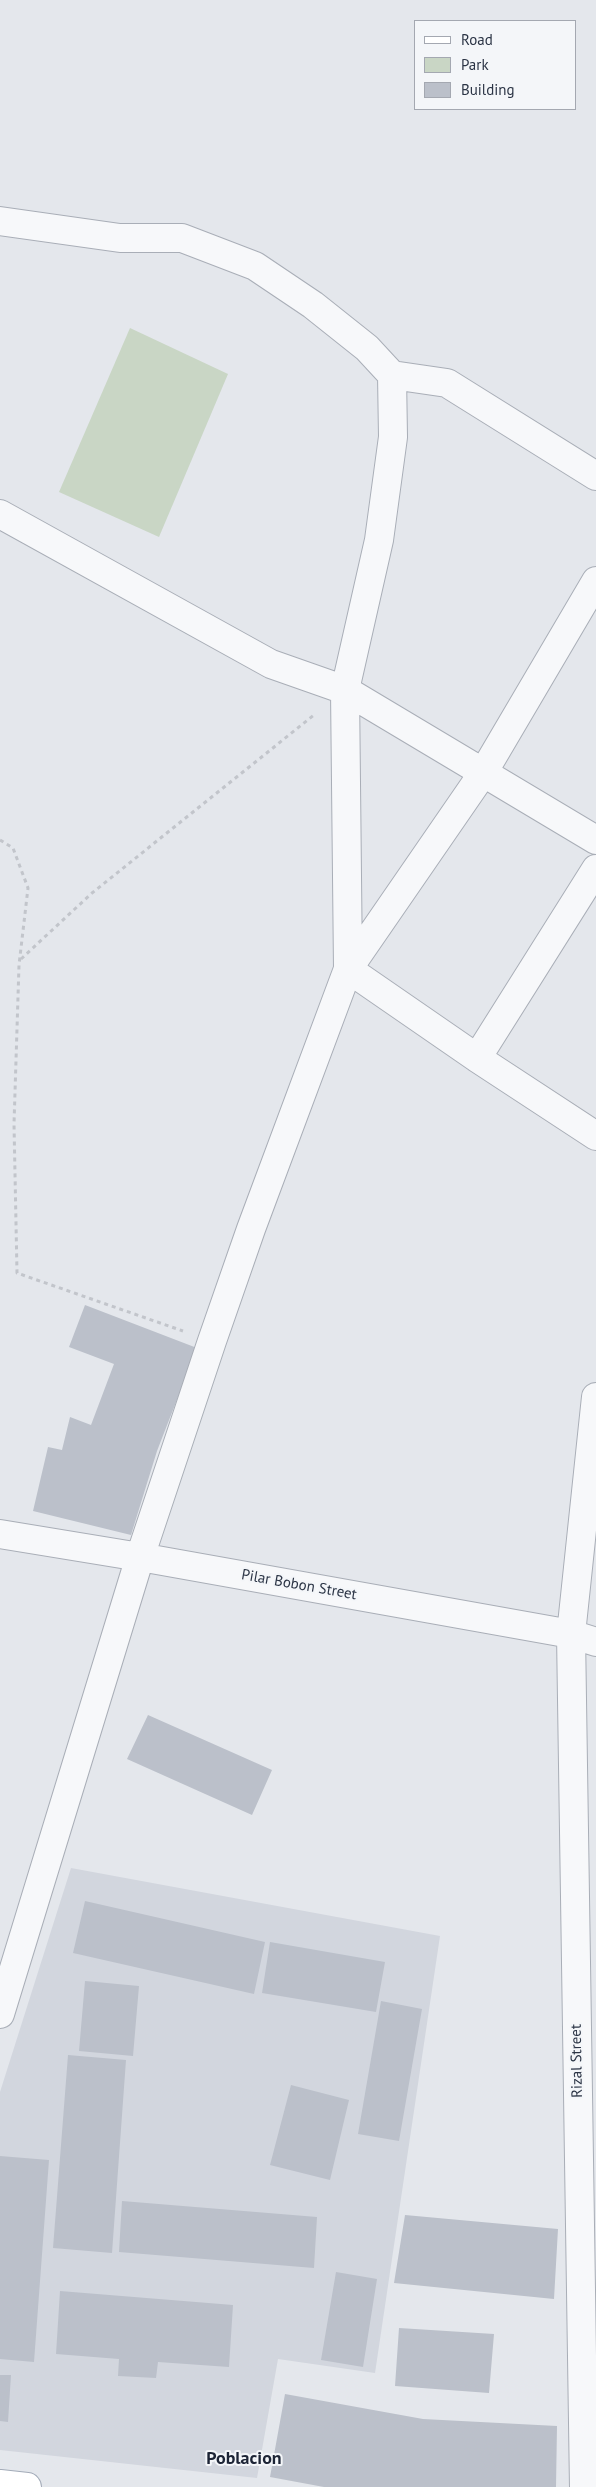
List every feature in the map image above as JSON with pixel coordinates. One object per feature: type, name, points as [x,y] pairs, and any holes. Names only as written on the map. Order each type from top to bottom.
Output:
[{"type":"street","points":[[0,221],[120,238],[182,238],[255,266],[313,305],[359,341],[392,376],[447,383],[596,476]]},
{"type":"street","points":[[348,969],[346,690],[379,540],[393,437],[392,376]]},
{"type":"street","points":[[0,514],[271,664],[346,690],[596,840]]},
{"type":"street","points":[[0,2014],[140,1557],[212,1341],[348,969],[483,773],[596,581]]},
{"type":"street","points":[[478,1058],[596,869]]},
{"type":"street","points":[[348,969],[596,1136]]},
{"type":"street","name":"Rizal Street","points":[[584,2487],[584,1638],[596,1397]]},
{"type":"street","name":"Pilar Bobon Street","points":[[0,1534],[140,1557],[584,1638]]},
{"type":"path","points":[[20,960],[92,893],[346,690]]},
{"type":"path","points":[[0,840],[13,848],[28,888],[20,960],[14,1124],[17,1273],[212,1341]]},
{"type":"shaded area","points":[[71,1868],[440,1936],[375,2373],[278,2359],[257,2478],[0,2450],[0,2092]]},
{"type":"green space","points":[[130,328],[228,374],[159,537],[59,492]]},
{"type":"building","points":[[85,1305],[197,1348],[157,1451],[131,1535],[33,1511],[48,1447],[62,1450],[70,1417],[91,1425],[114,1364],[69,1347]]},
{"type":"building","points":[[148,1715],[272,1770],[252,1815],[127,1759]]},
{"type":"building","points":[[85,1901],[265,1942],[254,1994],[73,1953]]},
{"type":"building","points":[[270,1942],[385,1962],[376,2012],[262,1993]]},
{"type":"building","points":[[85,1981],[139,1986],[133,2056],[79,2051]]},
{"type":"building","points":[[381,2001],[422,2009],[399,2141],[358,2134]]},
{"type":"building","points":[[68,2055],[126,2060],[112,2253],[53,2248]]},
{"type":"building","points":[[291,2085],[349,2100],[330,2180],[270,2165]]},
{"type":"building","points":[[0,2156],[49,2160],[34,2362],[0,2359]]},
{"type":"building","points":[[122,2201],[317,2217],[314,2268],[119,2252]]},
{"type":"building","points":[[405,2215],[558,2229],[554,2299],[394,2283]]},
{"type":"building","points":[[336,2272],[377,2279],[363,2367],[321,2360]]},
{"type":"building","points":[[60,2291],[233,2305],[229,2367],[158,2362],[156,2378],[118,2376],[119,2359],[56,2354]]},
{"type":"building","points":[[399,2328],[494,2334],[489,2393],[395,2386]]},
{"type":"building","points":[[0,2375],[11,2375],[8,2422],[0,2421]]},
{"type":"building","points":[[285,2394],[423,2419],[557,2426],[556,2487],[324,2487],[270,2477]]},
{"type":"district","name":"Poblacion","points":[[244,2459]]}]
